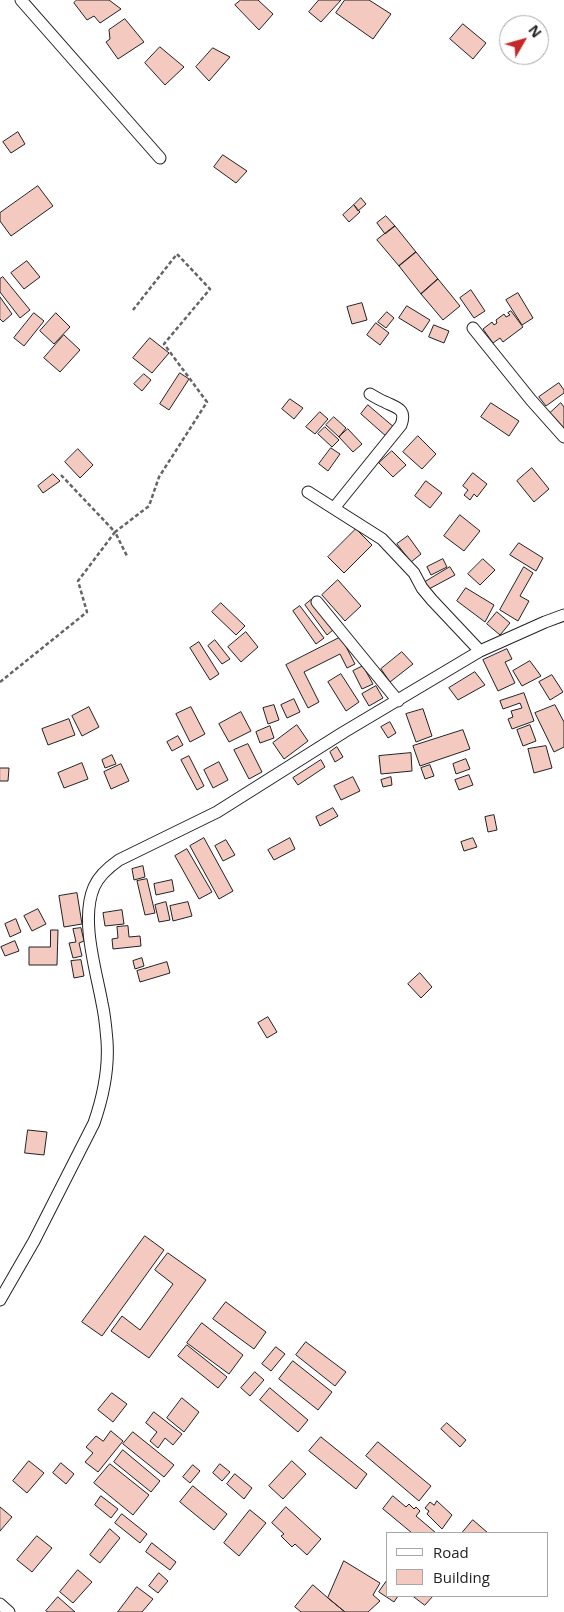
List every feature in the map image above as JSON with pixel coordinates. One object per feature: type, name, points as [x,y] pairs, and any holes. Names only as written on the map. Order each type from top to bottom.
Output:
[{"type":"street","points":[[21,0],[160,158]]},
{"type":"street","points":[[473,328],[531,400],[564,437]]},
{"type":"street","points":[[334,508],[403,421],[402,413],[397,406],[370,394]]},
{"type":"street","points":[[308,492],[382,539],[414,573],[422,588],[432,600],[480,651]]},
{"type":"street","points":[[317,602],[398,700]]},
{"type":"street","points":[[0,1300],[34,1241],[94,1123],[100,1104],[106,1076],[107,1043],[103,1006],[93,960],[88,910],[94,886],[107,869],[119,860],[217,812],[480,651],[564,615]]},
{"type":"street","points":[[0,1604],[9,1612]]},
{"type":"path","points":[[0,682],[87,612],[78,581],[115,532],[149,506],[159,477],[207,402],[164,344],[210,289],[177,254],[133,310]]},
{"type":"path","points":[[61,475],[115,532],[127,556]]},
{"type":"building","points":[[77,0],[109,0],[121,9],[100,23],[94,16],[87,20],[74,3]]},
{"type":"building","points":[[241,0],[258,0],[273,14],[259,30],[235,5]]},
{"type":"building","points":[[319,0],[341,0],[321,22],[309,12]]},
{"type":"building","points":[[345,0],[369,0],[391,14],[373,39],[336,13]]},
{"type":"building","points":[[125,19],[144,42],[118,59],[106,42],[110,39],[109,30]]},
{"type":"building","points":[[463,24],[486,43],[473,59],[450,39]]},
{"type":"building","points":[[160,47],[184,67],[165,85],[145,63]]},
{"type":"building","points":[[213,48],[230,57],[209,81],[196,67]]},
{"type":"building","points":[[18,132],[25,144],[11,153],[3,142]]},
{"type":"building","points":[[223,155],[247,171],[236,183],[214,167]]},
{"type":"building","points":[[38,186],[53,206],[11,236],[0,221],[0,213]]},
{"type":"building","points":[[361,198],[366,204],[358,211],[354,205]]},
{"type":"building","points":[[354,205],[360,212],[349,222],[343,215]]},
{"type":"building","points":[[386,216],[395,226],[385,234],[377,223]]},
{"type":"building","points":[[395,226],[416,252],[399,266],[377,240]]},
{"type":"building","points":[[416,252],[438,279],[421,294],[399,266]]},
{"type":"building","points":[[27,261],[40,277],[24,289],[11,273]]},
{"type":"building","points":[[3,277],[30,310],[20,318],[0,292],[0,279]]},
{"type":"building","points":[[438,279],[460,306],[443,320],[421,294]]},
{"type":"building","points":[[471,290],[485,311],[474,318],[460,298]]},
{"type":"building","points":[[518,293],[533,318],[522,325],[506,300]]},
{"type":"building","points":[[0,297],[12,314],[3,322],[0,319]]},
{"type":"building","points":[[362,303],[367,320],[352,324],[347,307]]},
{"type":"building","points":[[407,306],[430,320],[422,332],[399,318]]},
{"type":"building","points":[[511,311],[523,327],[503,342],[500,338],[493,343],[483,329],[492,322],[494,325],[497,323],[496,320],[504,314],[506,317],[510,315],[508,313]]},
{"type":"building","points":[[387,312],[394,318],[386,328],[378,322]]},
{"type":"building","points":[[34,313],[44,321],[24,346],[14,338]]},
{"type":"building","points":[[56,313],[70,327],[54,344],[40,331]]},
{"type":"building","points":[[376,323],[389,333],[380,345],[367,335]]},
{"type":"building","points":[[434,325],[449,331],[444,343],[429,337]]},
{"type":"building","points":[[64,335],[80,350],[60,372],[44,358]]},
{"type":"building","points":[[150,338],[169,353],[152,373],[133,358]]},
{"type":"building","points":[[180,373],[189,379],[169,410],[160,404]]},
{"type":"building","points":[[144,374],[151,380],[142,391],[134,384]]},
{"type":"building","points":[[559,383],[564,393],[546,406],[539,397]]},
{"type":"building","points":[[290,399],[303,408],[294,419],[282,409]]},
{"type":"building","points":[[491,403],[519,421],[509,436],[481,417]]},
{"type":"building","points":[[561,403],[564,407],[564,429],[549,414]]},
{"type":"building","points":[[368,405],[395,428],[387,437],[361,414]]},
{"type":"building","points":[[320,412],[328,419],[315,434],[306,427]]},
{"type":"building","points":[[334,417],[346,428],[339,437],[326,425]]},
{"type":"building","points":[[325,427],[339,440],[332,447],[318,434]]},
{"type":"building","points":[[348,429],[362,444],[353,452],[339,437]]},
{"type":"building","points":[[418,436],[436,454],[422,469],[403,452]]},
{"type":"building","points":[[331,448],[340,454],[328,471],[319,464]]},
{"type":"building","points":[[78,449],[93,465],[80,478],[65,462]]},
{"type":"building","points":[[392,451],[406,465],[393,477],[379,463]]},
{"type":"building","points":[[532,468],[549,489],[534,502],[517,481]]},
{"type":"building","points":[[473,473],[487,484],[477,497],[474,494],[470,500],[464,495],[468,490],[463,486]]},
{"type":"building","points":[[53,474],[60,481],[43,493],[38,486]]},
{"type":"building","points":[[426,481],[442,493],[430,508],[415,496]]},
{"type":"building","points":[[460,515],[480,531],[464,551],[444,536]]},
{"type":"building","points":[[356,529],[372,545],[344,573],[328,557]]},
{"type":"building","points":[[408,536],[421,554],[411,562],[397,544]]},
{"type":"building","points":[[519,543],[543,558],[536,571],[510,555]]},
{"type":"building","points":[[443,559],[447,567],[431,575],[427,567]]},
{"type":"building","points":[[483,559],[495,570],[480,585],[468,574]]},
{"type":"building","points":[[450,567],[455,575],[429,589],[425,582]]},
{"type":"building","points":[[524,567],[533,573],[520,596],[529,601],[518,621],[500,610]]},
{"type":"building","points":[[338,580],[361,606],[345,621],[322,595]]},
{"type":"building","points":[[466,588],[494,605],[485,622],[457,601]]},
{"type":"building","points":[[311,600],[333,630],[327,635],[305,605]]},
{"type":"building","points":[[221,603],[245,626],[236,635],[212,612]]},
{"type":"building","points":[[300,606],[324,638],[316,644],[293,611]]},
{"type":"building","points":[[497,612],[510,623],[500,635],[487,624]]},
{"type":"building","points":[[246,632],[258,647],[241,662],[228,647]]},
{"type":"building","points":[[341,637],[355,664],[347,668],[340,654],[304,672],[319,702],[308,708],[286,665]]},
{"type":"building","points":[[215,640],[230,659],[222,664],[208,646]]},
{"type":"building","points":[[199,642],[219,674],[210,680],[190,648]]},
{"type":"building","points":[[507,649],[512,659],[505,662],[515,683],[498,691],[483,660]]},
{"type":"building","points":[[402,652],[413,664],[390,682],[381,669]]},
{"type":"building","points":[[530,661],[541,676],[522,686],[513,671]]},
{"type":"building","points":[[363,666],[373,684],[362,689],[353,671]]},
{"type":"building","points":[[475,672],[485,685],[458,700],[449,688]]},
{"type":"building","points":[[341,674],[359,702],[346,711],[328,682]]},
{"type":"building","points":[[552,675],[563,692],[550,700],[539,682]]},
{"type":"building","points":[[376,686],[383,698],[369,706],[362,694]]},
{"type":"building","points":[[524,693],[534,721],[512,729],[508,719],[513,717],[511,711],[522,708],[520,703],[503,709],[500,701]]},
{"type":"building","points":[[294,699],[300,712],[287,718],[281,705]]},
{"type":"building","points":[[274,705],[279,720],[268,724],[263,708]]},
{"type":"building","points":[[555,705],[564,722],[564,747],[554,752],[535,713]]},
{"type":"building","points":[[89,707],[99,727],[82,736],[72,716]]},
{"type":"building","points":[[191,707],[205,734],[190,742],[176,714]]},
{"type":"building","points":[[423,709],[432,736],[416,742],[406,714]]},
{"type":"building","points":[[241,712],[251,731],[229,742],[219,724]]},
{"type":"building","points":[[69,719],[75,735],[48,745],[42,729]]},
{"type":"building","points":[[390,722],[396,733],[388,738],[381,727]]},
{"type":"building","points":[[297,725],[308,741],[284,759],[273,743]]},
{"type":"building","points":[[530,725],[536,741],[523,746],[517,730]]},
{"type":"building","points":[[270,726],[274,738],[260,743],[256,732]]},
{"type":"building","points":[[463,730],[470,749],[420,766],[413,746]]},
{"type":"building","points":[[178,736],[183,745],[172,751],[167,742]]},
{"type":"building","points":[[248,744],[262,772],[249,779],[234,750]]},
{"type":"building","points":[[546,746],[552,768],[534,773],[528,749]]},
{"type":"building","points":[[337,747],[343,757],[335,762],[330,752]]},
{"type":"building","points":[[411,753],[412,771],[381,774],[379,756]]},
{"type":"building","points":[[112,755],[116,764],[105,768],[102,760]]},
{"type":"building","points":[[189,756],[204,786],[197,790],[181,760]]},
{"type":"building","points":[[466,759],[470,769],[456,774],[453,764]]},
{"type":"building","points":[[321,760],[325,767],[298,785],[293,778]]},
{"type":"building","points":[[219,762],[228,780],[213,788],[204,770]]},
{"type":"building","points":[[82,763],[88,779],[64,788],[58,773]]},
{"type":"building","points":[[121,764],[129,781],[111,789],[104,772]]},
{"type":"building","points":[[430,765],[434,776],[425,779],[421,768]]},
{"type":"building","points":[[0,768],[9,768],[8,781],[0,781]]},
{"type":"building","points":[[469,775],[473,785],[459,790],[455,780]]},
{"type":"building","points":[[353,777],[360,791],[341,800],[334,786]]},
{"type":"building","points":[[391,777],[392,785],[383,787],[381,780]]},
{"type":"building","points":[[333,808],[338,816],[320,826],[316,817]]},
{"type":"building","points":[[494,815],[497,830],[488,832],[485,817]]},
{"type":"building","points":[[204,838],[233,891],[219,899],[190,846]]},
{"type":"building","points":[[290,838],[295,849],[274,860],[268,850]]},
{"type":"building","points":[[473,838],[477,847],[464,851],[461,842]]},
{"type":"building","points":[[226,840],[235,855],[223,861],[215,846]]},
{"type":"building","points":[[187,849],[212,892],[199,899],[175,856]]},
{"type":"building","points":[[143,866],[145,877],[134,880],[132,869]]},
{"type":"building","points":[[147,879],[155,913],[145,915],[137,881]]},
{"type":"building","points":[[172,880],[174,891],[156,895],[154,884]]},
{"type":"building","points":[[77,893],[82,924],[64,927],[59,896]]},
{"type":"building","points":[[166,902],[170,920],[159,922],[155,905]]},
{"type":"building","points":[[188,902],[192,916],[173,921],[170,906]]},
{"type":"building","points":[[38,909],[46,924],[32,931],[24,916]]},
{"type":"building","points":[[122,910],[124,924],[105,926],[103,913]]},
{"type":"building","points":[[16,919],[21,932],[10,937],[5,924]]},
{"type":"building","points":[[128,926],[129,937],[140,936],[141,946],[113,949],[112,939],[118,938],[117,927]]},
{"type":"building","points":[[81,928],[84,941],[79,943],[82,956],[73,958],[69,943],[76,942],[73,929]]},
{"type":"building","points":[[51,930],[58,930],[57,965],[29,965],[29,947],[50,947]]},
{"type":"building","points":[[15,941],[19,951],[5,956],[1,947]]},
{"type":"building","points":[[142,958],[144,966],[135,969],[133,961]]},
{"type":"building","points":[[81,960],[84,976],[74,978],[71,961]]},
{"type":"building","points":[[167,962],[170,973],[140,982],[137,971]]},
{"type":"building","points":[[420,973],[432,987],[421,998],[408,984]]},
{"type":"building","points":[[268,1017],[277,1032],[267,1038],[258,1023]]},
{"type":"building","points":[[28,1130],[47,1132],[44,1155],[25,1153]]},
{"type":"building","points":[[145,1236],[164,1250],[102,1336],[82,1322]]},
{"type":"building","points":[[168,1253],[206,1280],[149,1358],[111,1331],[122,1316],[140,1330],[173,1284],[155,1270]]},
{"type":"building","points":[[226,1302],[266,1332],[254,1349],[213,1319]]},
{"type":"building","points":[[202,1323],[243,1355],[229,1374],[187,1343]]},
{"type":"building","points":[[306,1342],[346,1372],[335,1386],[296,1355]]},
{"type":"building","points":[[187,1345],[227,1377],[218,1388],[178,1356]]},
{"type":"building","points":[[276,1347],[285,1354],[271,1371],[262,1364]]},
{"type":"building","points":[[293,1361],[332,1392],[318,1410],[279,1379]]},
{"type":"building","points":[[255,1372],[264,1380],[250,1396],[241,1388]]},
{"type":"building","points":[[270,1388],[308,1420],[298,1432],[260,1400]]},
{"type":"building","points":[[112,1393],[127,1404],[113,1422],[98,1410]]},
{"type":"building","points":[[182,1398],[199,1412],[184,1432],[167,1418]]},
{"type":"building","points":[[154,1412],[182,1434],[173,1445],[165,1438],[158,1448],[150,1441],[157,1432],[146,1423]]},
{"type":"building","points":[[447,1423],[466,1440],[460,1447],[441,1429]]},
{"type":"building","points":[[111,1431],[123,1441],[98,1472],[85,1462],[93,1453],[86,1447],[96,1436],[103,1441]]},
{"type":"building","points":[[133,1432],[174,1465],[164,1477],[123,1444]]},
{"type":"building","points":[[321,1437],[367,1474],[356,1489],[309,1451]]},
{"type":"building","points":[[378,1442],[431,1486],[419,1501],[366,1456]]},
{"type":"building","points":[[123,1450],[160,1481],[151,1492],[114,1462]]},
{"type":"building","points":[[29,1461],[44,1473],[27,1493],[13,1481]]},
{"type":"building","points":[[292,1461],[306,1474],[283,1499],[269,1486]]},
{"type":"building","points":[[61,1463],[74,1474],[66,1484],[53,1473]]},
{"type":"building","points":[[110,1464],[149,1495],[133,1515],[94,1483]]},
{"type":"building","points":[[220,1464],[230,1472],[222,1481],[213,1473]]},
{"type":"building","points":[[193,1465],[200,1471],[190,1483],[183,1477]]},
{"type":"building","points":[[235,1474],[252,1488],[244,1499],[227,1484]]},
{"type":"building","points":[[193,1486],[227,1514],[214,1530],[180,1502]]},
{"type":"building","points":[[101,1496],[118,1509],[111,1518],[95,1505]]},
{"type":"building","points":[[393,1496],[406,1507],[409,1504],[414,1509],[416,1507],[420,1511],[416,1516],[435,1532],[411,1532],[383,1509]]},
{"type":"building","points":[[437,1501],[452,1515],[442,1529],[427,1514],[429,1511],[425,1508],[430,1502],[434,1505]]},
{"type":"building","points":[[0,1507],[12,1517],[0,1531]]},
{"type":"building","points":[[286,1507],[321,1539],[307,1555],[295,1544],[292,1547],[281,1536],[284,1534],[272,1523]]},
{"type":"building","points":[[250,1510],[266,1523],[239,1556],[224,1543]]},
{"type":"building","points":[[122,1514],[147,1534],[140,1543],[115,1523]]},
{"type":"building","points":[[473,1520],[487,1532],[463,1532]]},
{"type":"building","points":[[110,1529],[120,1538],[100,1563],[90,1555]]},
{"type":"building","points":[[37,1536],[52,1548],[32,1572],[17,1560]]},
{"type":"building","points":[[152,1543],[176,1562],[170,1570],[146,1552]]},
{"type":"building","points":[[344,1561],[380,1583],[373,1595],[380,1601],[368,1612],[345,1612],[328,1598]]},
{"type":"building","points":[[78,1570],[92,1582],[73,1603],[60,1592]]},
{"type":"building","points":[[159,1573],[168,1581],[158,1593],[149,1586]]},
{"type":"building","points":[[386,1582],[386,1597],[379,1592]]},
{"type":"building","points":[[313,1585],[345,1612],[301,1612],[295,1607]]},
{"type":"building","points":[[137,1587],[153,1599],[142,1612],[118,1612]]},
{"type":"building","points":[[58,1597],[75,1612],[46,1611]]},
{"type":"building","points":[[386,1597],[397,1597],[394,1602]]},
{"type":"building","points":[[414,1597],[432,1597],[425,1605]]}]
